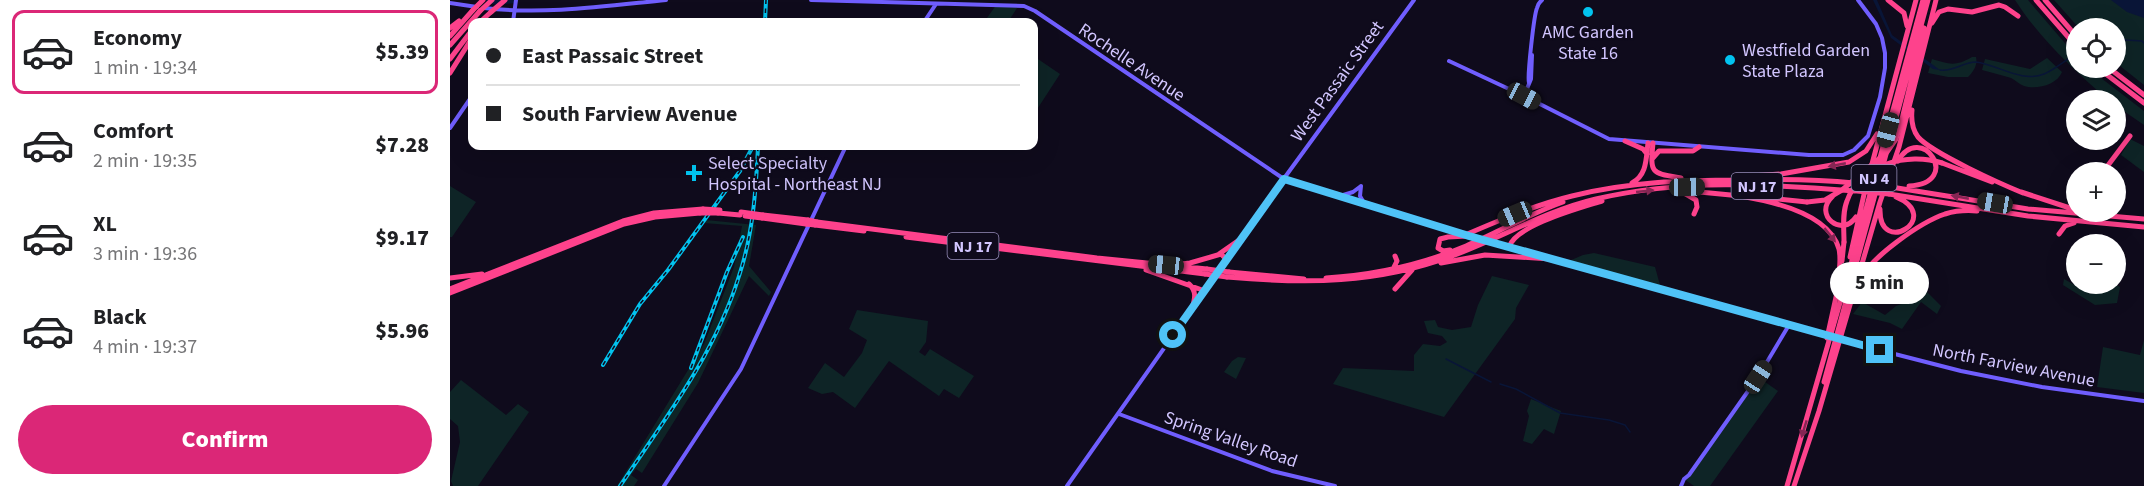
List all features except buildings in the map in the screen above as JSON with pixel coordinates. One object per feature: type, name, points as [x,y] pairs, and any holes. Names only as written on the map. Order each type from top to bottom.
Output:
[{"type":"highway","points":[[450,36],[483,0]]},
{"type":"highway","points":[[474,18],[492,0]]},
{"type":"highway","points":[[486,18],[505,0]]},
{"type":"highway","points":[[1888,0],[1904,13],[1915,40]]},
{"type":"highway","points":[[1668,189],[1807,202],[1818,202],[1833,196],[1890,149],[1896,139],[1902,123],[1912,67],[1916,0]]},
{"type":"highway","name":"NJ 4","points":[[1794,486],[1912,67],[1923,0]]},
{"type":"highway","points":[[1915,40],[1925,23],[1924,14],[1928,0]]},
{"type":"highway","points":[[1930,25],[1936,0]]},
{"type":"highway","points":[[2036,0],[2066,34]]},
{"type":"highway","points":[[2045,0],[2066,24]]},
{"type":"highway","points":[[1787,486],[1826,353],[1865,190],[1900,58],[1939,12],[1948,9],[1972,12],[1999,5],[2018,16]]},
{"type":"highway","points":[[450,28],[468,15]]},
{"type":"highway","points":[[450,45],[468,25]]},
{"type":"highway","points":[[450,59],[468,35]]},
{"type":"highway","points":[[450,73],[468,44]]},
{"type":"highway","points":[[1912,67],[1916,80],[1912,120],[1914,129],[1922,141],[2024,193]]},
{"type":"highway","name":"NJ 4","points":[[1840,292],[1912,67]]},
{"type":"highway","points":[[2111,78],[2144,103]]},
{"type":"highway","points":[[2122,78],[2144,95]]},
{"type":"highway","points":[[1813,424],[1819,411],[1880,202],[1892,170],[1916,80]]},
{"type":"highway","points":[[1727,180],[1798,171],[1853,160],[1863,154],[1872,144],[1886,110]]},
{"type":"highway","points":[[2110,162],[2130,136]]},
{"type":"highway","points":[[1625,141],[1643,149],[1647,154]]},
{"type":"highway","points":[[1507,247],[1514,238],[1538,224],[1622,190],[1637,180],[1643,174],[1650,143]]},
{"type":"highway","points":[[1650,143],[1653,168],[1658,174],[1694,181]]},
{"type":"highway","points":[[1651,160],[1659,151],[1693,151],[1699,147]]},
{"type":"highway","points":[[1891,187],[1925,184],[1934,177],[1936,165],[1933,156],[1928,151],[1914,147],[1903,153],[1892,170]]},
{"type":"highway","points":[[1840,292],[1846,203],[1854,188],[1863,179],[1882,167],[1900,160],[1923,159],[1942,164],[2066,207]]},
{"type":"highway","name":"NJ 17","points":[[816,224],[1228,275],[1303,281],[1342,281],[1421,266],[1467,250],[1545,215],[1622,190],[1660,182],[1799,180],[1859,184],[2028,209],[2066,211]]},
{"type":"highway","name":"NJ 17","points":[[1303,281],[1359,275],[1430,259],[1466,246],[1546,208],[1608,189],[1767,186],[1846,190],[1889,194],[2066,220]]},
{"type":"highway","points":[[1466,246],[1443,251],[1437,245],[1443,238],[1467,235],[1541,205],[1608,189]]},
{"type":"highway","points":[[1668,189],[1694,198],[1697,205],[1694,214]]},
{"type":"highway","points":[[1846,190],[1834,196],[1827,204],[1828,218],[1837,225],[1847,225],[1854,221],[1865,190]]},
{"type":"highway","points":[[1880,202],[1880,217],[1884,227],[1896,232],[1908,228],[1913,219],[1912,207],[1906,201],[1889,194]]},
{"type":"highway","points":[[1740,196],[1777,203],[1826,228],[1839,252],[1840,292]]},
{"type":"highway","name":"NJ 17","points":[[450,291],[624,224],[702,211]]},
{"type":"highway","name":"NJ 17","points":[[450,291],[492,272],[623,221],[654,213],[702,211],[807,222],[1136,266],[1206,272]]},
{"type":"highway","points":[[1853,294],[1865,271],[1875,259],[1933,219],[1963,211],[2007,212]]},
{"type":"highway","name":"NJ 17","points":[[2126,217],[2144,219]]},
{"type":"highway","points":[[2049,218],[2058,223],[2061,230],[2059,234],[2068,224],[2082,222]]},
{"type":"highway","name":"NJ 17","points":[[2082,222],[2144,227]]},
{"type":"highway","points":[[1145,263],[1190,263],[1217,255],[1242,238]]},
{"type":"highway","points":[[1217,255],[1221,254],[1227,260]]},
{"type":"highway","points":[[1430,263],[1485,255],[1551,259]]},
{"type":"highway","points":[[1392,268],[1396,263],[1395,256]]},
{"type":"highway","points":[[1392,268],[1416,259]]},
{"type":"highway","points":[[1136,266],[1205,291]]},
{"type":"highway","points":[[1376,276],[1394,279],[1397,285],[1395,289],[1406,275],[1421,266]]},
{"type":"highway","points":[[450,278],[492,272]]},
{"type":"highway","points":[[1188,283],[1195,295],[1192,308]]},
{"type":"street","points":[[514,18],[516,0]]},
{"type":"street","points":[[450,3],[515,8],[589,7],[666,0]]},
{"type":"street","name":"Rochelle Avenue","points":[[811,0],[1010,4],[1029,8],[1284,179],[1551,259]]},
{"type":"street","name":"West Passaic Street","points":[[1119,414],[1192,308],[1414,0]]},
{"type":"street","points":[[1524,96],[1532,70],[1536,10],[1542,0]]},
{"type":"street","points":[[1449,61],[1524,96],[1603,137],[1625,141],[1834,156],[1846,154],[1859,146],[1868,136],[1880,97],[1886,61],[1880,33],[1858,0]]},
{"type":"street","points":[[927,18],[937,3]]},
{"type":"street","points":[[450,128],[468,102]]},
{"type":"street","points":[[664,486],[741,369],[844,150]]},
{"type":"street","points":[[1337,196],[1349,194],[1361,186],[1360,196],[1364,204]]},
{"type":"street","name":"North Farview Avenue","points":[[1551,259],[1817,333],[1961,370],[2042,387],[2144,401]]},
{"type":"street","points":[[1682,486],[1684,479],[1758,377],[1789,325]]},
{"type":"street","points":[[1067,486],[1119,414]]},
{"type":"street","name":"Spring Valley Road","points":[[1119,414],[1272,471],[1335,486]]},
{"type":"green space","points":[[2015,0],[2028,0],[2066,44],[2066,61],[2046,41]]},
{"type":"green space","points":[[2054,0],[2144,0],[2144,85],[2126,71],[2126,18],[2070,18]]},
{"type":"green space","points":[[997,4],[1019,5],[1011,18],[987,18]]},
{"type":"green space","points":[[1976,57],[1976,63],[1968,77],[1948,77],[1928,73],[1932,59],[1952,64]]},
{"type":"green space","points":[[2047,58],[2062,72],[2056,80],[2040,87],[2024,86],[2011,78],[1982,70],[1985,59],[2030,69]]},
{"type":"green space","points":[[1038,59],[1060,74],[1038,108]]},
{"type":"green space","points":[[2084,78],[2101,78],[2117,90],[2097,90]]},
{"type":"green space","points":[[2126,97],[2144,111],[2144,125],[2126,113]]},
{"type":"green space","points":[[2130,139],[2144,146],[2144,172],[2121,155],[2126,150]]},
{"type":"green space","points":[[450,186],[476,202],[452,237],[450,237]]},
{"type":"green space","points":[[706,220],[756,225],[749,266],[771,292],[769,296],[749,276],[698,383],[642,473],[636,469],[631,475],[638,480],[634,486],[617,486],[704,344],[734,267],[742,226],[704,223]]},
{"type":"green space","points":[[1594,253],[1655,267],[1660,285],[1569,261]]},
{"type":"green space","points":[[1492,276],[1529,285],[1516,308],[1515,319],[1444,417],[1333,384],[1343,368],[1414,371],[1414,355],[1423,344],[1440,346],[1447,342],[1442,336],[1428,333],[1424,321],[1435,320],[1438,327],[1452,330],[1471,327],[1478,305]]},
{"type":"green space","points":[[1921,286],[1941,306],[1937,314],[1921,302],[1902,329],[1890,323],[1853,314],[1862,302],[1885,315],[1896,306],[1912,300]]},
{"type":"green space","points":[[2077,294],[2119,294],[2117,303],[2095,305]]},
{"type":"green space","points":[[857,310],[928,321],[926,342],[919,352],[925,356],[930,349],[974,376],[959,398],[944,389],[939,396],[889,361],[855,408],[833,392],[822,394],[808,388],[825,363],[844,377],[862,353],[867,340],[849,329]]},
{"type":"green space","points":[[2144,340],[2144,393],[2097,387],[2103,347],[2140,355]]},
{"type":"green space","points":[[1238,357],[1246,358],[1236,379],[1224,372]]},
{"type":"green space","points":[[1758,377],[1778,391],[1710,486],[1694,486],[1684,479]]},
{"type":"green space","points":[[461,380],[506,415],[518,404],[529,412],[478,486],[453,486],[451,481],[460,442],[458,426],[450,419],[450,392]]},
{"type":"green space","points":[[1531,399],[1561,411],[1554,434],[1544,429],[1532,444],[1523,441]]},
{"type":"water","points":[[1873,0],[1877,0],[1892,35],[1940,70],[1933,69],[1891,38]]},
{"type":"water","points":[[2111,0],[2144,0],[2144,18],[2127,12]]},
{"type":"waterway","points":[[489,0],[499,2],[514,0]]},
{"type":"waterway","points":[[2126,40],[2144,43]]},
{"type":"waterway","points":[[1940,70],[1949,70],[1976,62],[2019,75],[2036,76],[2048,72],[2066,60]]},
{"type":"waterway","points":[[1446,359],[1491,382]]},
{"type":"waterway","points":[[1500,384],[1516,389],[1560,413],[1609,420],[1625,425],[1630,432]]},
{"type":"railway","points":[[765,18],[766,0]]},
{"type":"railway","points":[[603,365],[640,304],[668,270],[740,171],[751,150]]},
{"type":"railway","points":[[620,486],[703,359],[729,305],[744,260],[751,228],[758,150]]},
{"type":"railway","points":[[691,368],[727,272],[743,237]]},
{"type":"place","name":"AMC Garden State 16","points":[[1588,12]]},
{"type":"place","name":"Westfield Garden State Plaza","points":[[1730,60]]},
{"type":"place","name":"Select Specialty Hospital - Northeast NJ","points":[[694,173]]},
{"type":"route","points":[[1173,335],[1284,179],[1469,236],[1880,350]]}]
